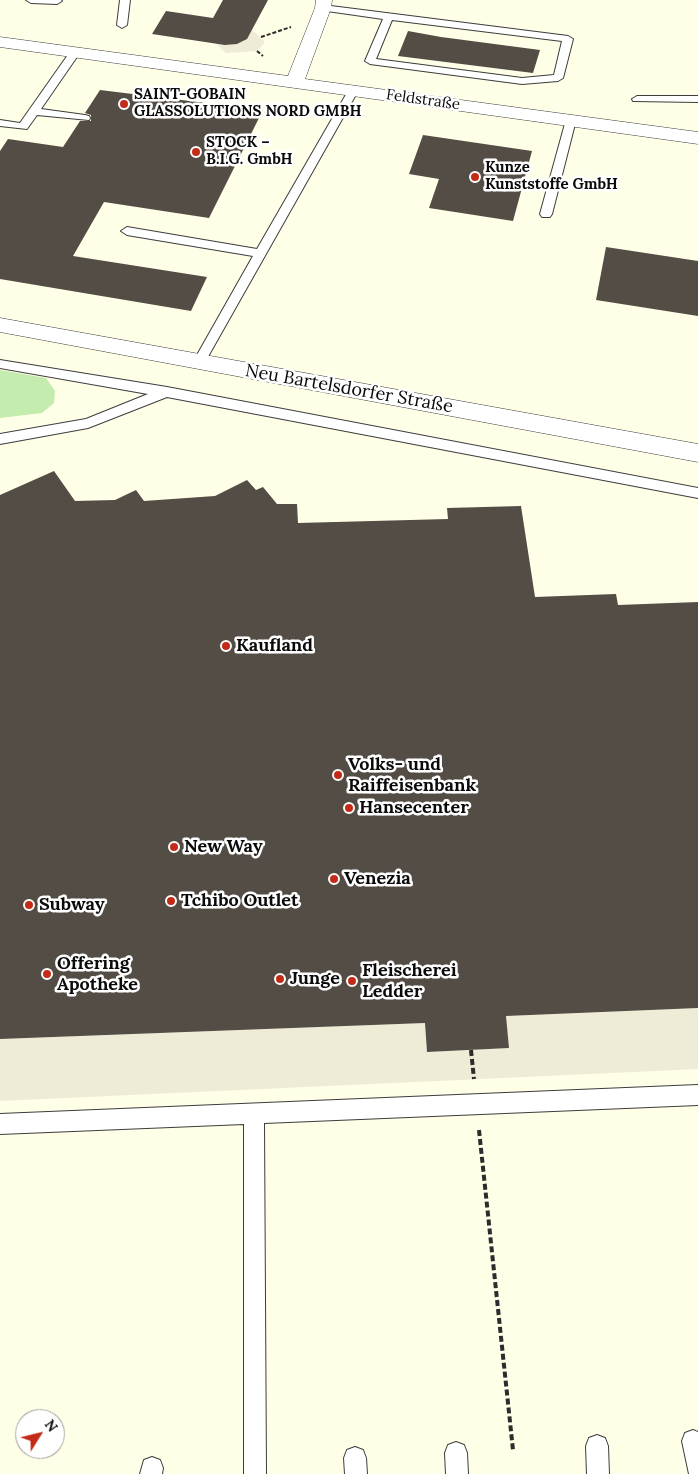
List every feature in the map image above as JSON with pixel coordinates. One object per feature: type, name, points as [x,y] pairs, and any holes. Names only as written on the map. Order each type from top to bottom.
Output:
[{"type":"street","points":[[294,83],[323,4]]},
{"type":"street","name":"Feldstraße","points":[[0,42],[698,138]]},
{"type":"street","name":"Neu Bartelsdorfer Straße","points":[[0,325],[698,453]]},
{"type":"lane","points":[[31,0],[57,1]]},
{"type":"lane","points":[[122,25],[125,0]]},
{"type":"lane","points":[[323,4],[388,16],[568,39],[558,78],[522,81],[370,61],[388,16]]},
{"type":"lane","points":[[0,123],[23,127],[76,52]]},
{"type":"lane","points":[[199,362],[353,91]]},
{"type":"lane","points":[[637,99],[698,99]]},
{"type":"lane","points":[[35,111],[85,118]]},
{"type":"lane","points":[[546,214],[571,120]]},
{"type":"lane","points":[[128,231],[260,253]]},
{"type":"lane","points":[[0,364],[167,392],[698,493]]},
{"type":"lane","points":[[0,438],[88,423],[167,392]]},
{"type":"lane","points":[[0,1124],[698,1095]]},
{"type":"lane","points":[[254,1113],[255,1474]]},
{"type":"lane","points":[[693,1440],[698,1468]]},
{"type":"lane","points":[[597,1446],[598,1474]]},
{"type":"path","points":[[261,37],[298,24]]},
{"type":"path","points":[[471,1050],[514,1450]]},
{"type":"green space","points":[[0,370],[46,378],[55,391],[54,403],[42,413],[0,418]]},
{"type":"shaded area","points":[[246,29],[252,30],[265,42],[257,51],[226,53],[212,40],[221,41],[225,45],[237,44],[245,40]]},
{"type":"shaded area","points":[[698,1008],[698,1069],[0,1101],[0,1039],[425,1023],[427,1052],[509,1048],[506,1016]]},
{"type":"building","points":[[223,0],[268,0],[247,39],[237,44],[225,45],[152,34],[166,11],[213,18]]},
{"type":"building","points":[[408,31],[540,50],[533,73],[398,56]]},
{"type":"building","points":[[100,90],[263,110],[209,218],[104,202],[73,256],[207,277],[191,311],[0,279],[0,151],[8,139],[63,147],[80,121],[91,121],[91,115],[85,113]]},
{"type":"building","name":"Kunze Kunststoffe GmbH","points":[[423,135],[532,151],[513,221],[429,208],[439,179],[409,174]]},
{"type":"building","points":[[606,247],[698,261],[698,316],[596,300]]},
{"type":"building","name":"Hansecenter","points":[[54,471],[75,501],[115,500],[136,490],[144,501],[215,496],[247,480],[256,490],[263,487],[277,504],[297,504],[298,523],[448,519],[447,508],[521,506],[535,597],[616,594],[618,605],[698,602],[698,1008],[506,1016],[509,1048],[427,1052],[425,1023],[0,1039],[0,495]]},
{"type":"place","name":"SAINT-GOBAIN GLASSOLUTIONS NORD GMBH","points":[[124,104]]},
{"type":"place","name":"STOCK – B.I.G. GmbH","points":[[196,152]]},
{"type":"place","name":"Kunze Kunststoffe GmbH","points":[[475,177]]},
{"type":"place","name":"Kaufland","points":[[226,646]]},
{"type":"place","name":"Volks- und Raiffeisenbank","points":[[338,775]]},
{"type":"place","name":"Hansecenter","points":[[349,808]]},
{"type":"place","name":"New Way","points":[[174,847]]},
{"type":"place","name":"Venezia","points":[[334,879]]},
{"type":"place","name":"Tchibo Outlet","points":[[171,901]]},
{"type":"place","name":"Subway","points":[[29,905]]},
{"type":"place","name":"Offering Apotheke","points":[[47,974]]},
{"type":"place","name":"Junge","points":[[280,979]]},
{"type":"place","name":"Fleischerei Ledder","points":[[352,981]]}]
